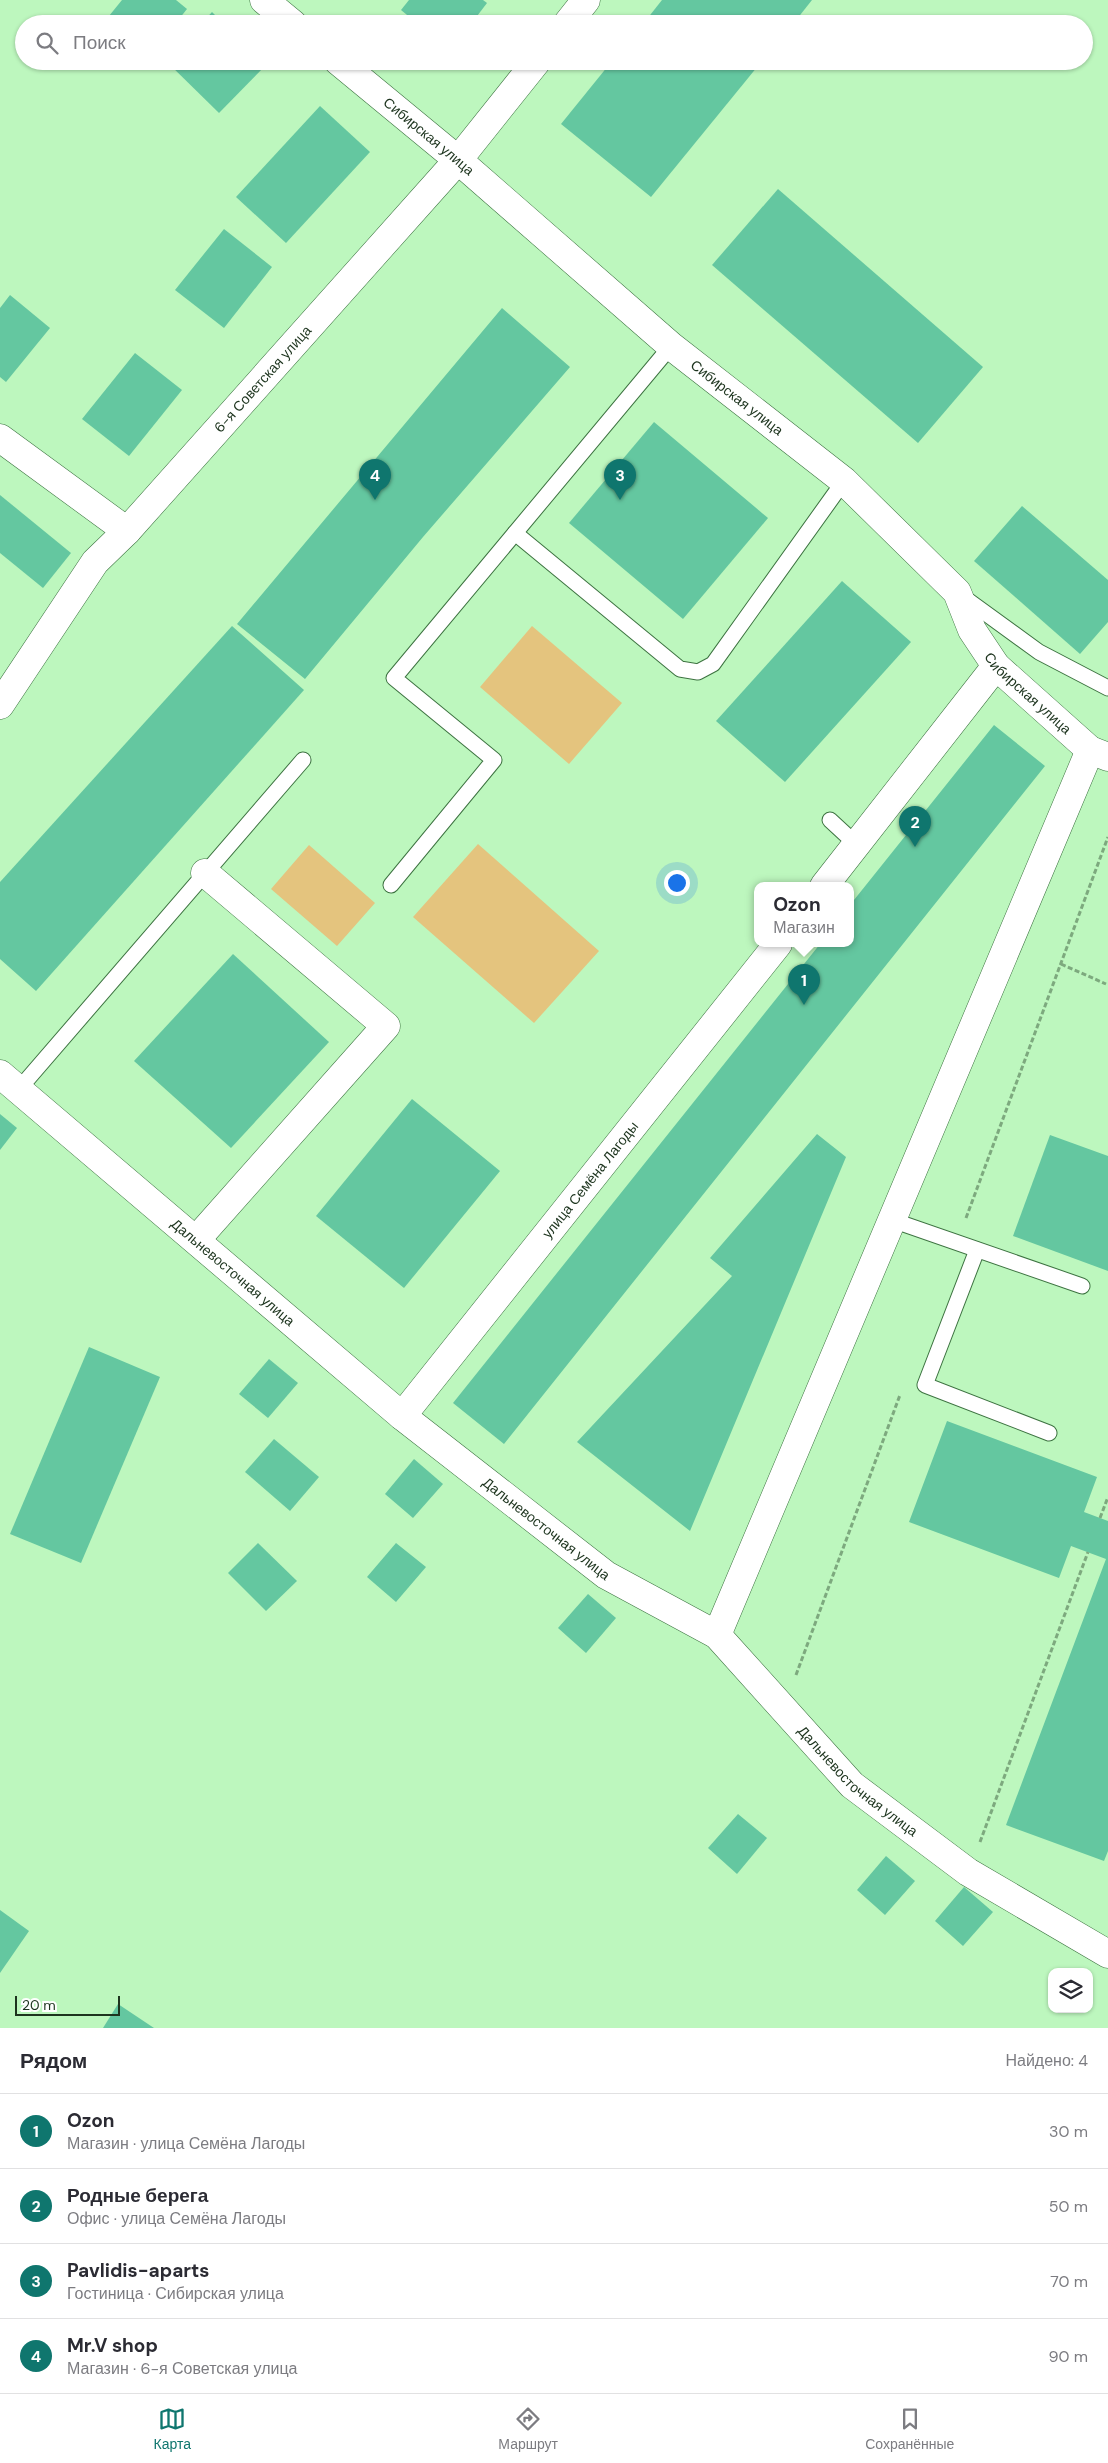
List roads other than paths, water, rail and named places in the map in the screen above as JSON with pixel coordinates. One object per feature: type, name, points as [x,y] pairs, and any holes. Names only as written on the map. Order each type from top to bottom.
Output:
[{"type":"street","points":[[264,0],[282,15]]},
{"type":"street","points":[[574,15],[586,0]]},
{"type":"street","name":"Сибирская улица","points":[[349,70],[458,160],[671,346],[844,481],[957,592],[972,630],[996,666],[1099,753]]},
{"type":"street","name":"6-я Советская улица","points":[[0,705],[95,562],[127,531],[458,160],[530,70]]},
{"type":"street","points":[[0,438],[127,531]]},
{"type":"street","points":[[827,882],[996,666]]},
{"type":"street","points":[[717,1635],[892,1220],[1099,753]]},
{"type":"street","points":[[196,1240],[386,1026],[205,873]]},
{"type":"street","name":"улица Семёна Лагоды","points":[[402,1416],[776,947]]},
{"type":"street","name":"Дальневосточная улица","points":[[9,1081],[402,1416],[606,1575],[717,1635],[852,1785],[968,1872],[1108,1954]]},
{"type":"lane","points":[[391,885],[494,760],[394,678],[671,346]]},
{"type":"lane","points":[[515,533],[680,669],[698,672],[713,664],[844,481]]},
{"type":"lane","points":[[957,592],[1038,652],[1108,688]]},
{"type":"lane","points":[[9,1081],[205,873],[303,760]]},
{"type":"lane","points":[[830,820],[857,845]]},
{"type":"lane","points":[[892,1220],[1082,1286]]},
{"type":"lane","points":[[977,1250],[925,1385],[1049,1433]]},
{"type":"place","name":"Mr.V shop","points":[[375,500]]},
{"type":"place","name":"Pavlidis-aparts","points":[[620,500]]},
{"type":"place","name":"Родные берега","points":[[915,847]]},
{"type":"place","name":"Ozon","points":[[804,1005]]}]
